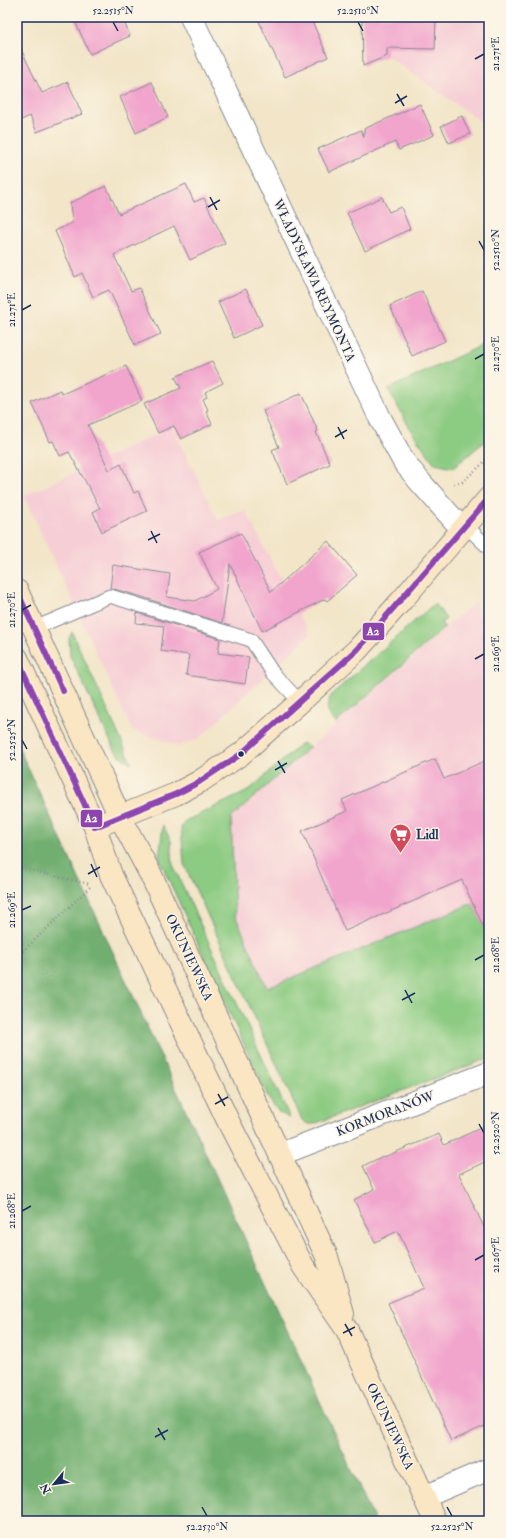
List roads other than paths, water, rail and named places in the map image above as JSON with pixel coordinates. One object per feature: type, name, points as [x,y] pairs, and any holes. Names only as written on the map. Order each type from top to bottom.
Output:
[{"type":"main road","points":[[95,827],[176,794],[199,782],[241,754],[357,650],[403,599],[489,498]]},
{"type":"main road","name":"OKUNIEWSKA","points":[[17,590],[26,625],[120,817],[151,875],[281,1154],[327,1257],[347,1330],[435,1521]]},
{"type":"main road","name":"OKUNIEWSKA","points":[[17,658],[95,827],[111,875],[230,1125],[303,1266],[347,1330]]},
{"type":"street","name":"WŁADYSŁAWA REYMONTA","points":[[191,17],[380,418],[404,462],[421,484],[464,527]]},
{"type":"street","name":"KORMORANÓW","points":[[281,1154],[489,1073]]},
{"type":"street","points":[[424,1497],[489,1469]]},
{"type":"lane","points":[[464,527],[489,548]]},
{"type":"lane","points":[[26,625],[110,596],[251,640],[272,673],[300,702]]},
{"type":"place","name":"Lidl","points":[[400,854]]}]
